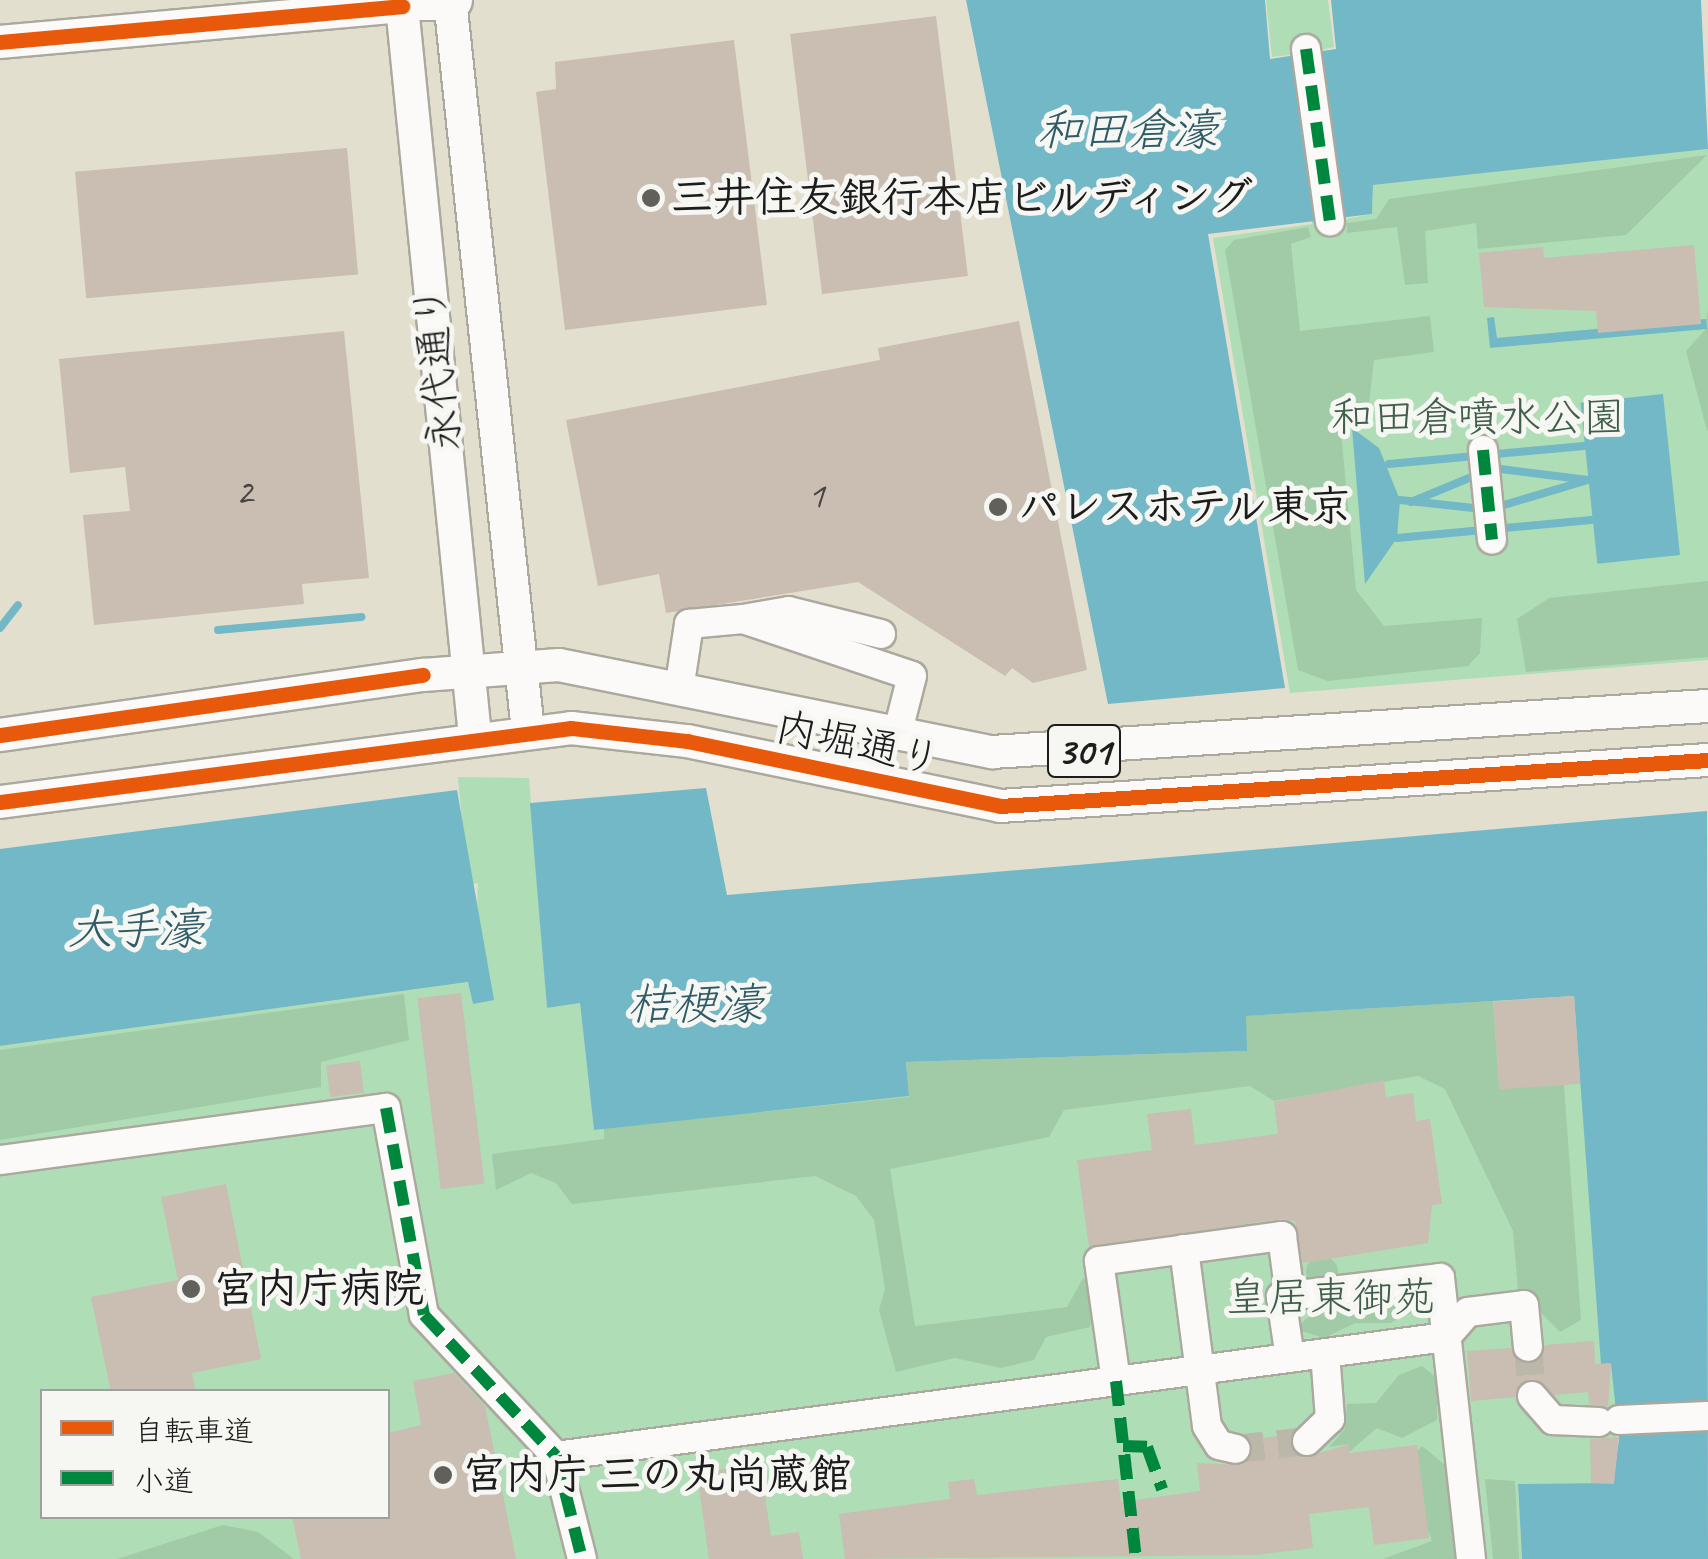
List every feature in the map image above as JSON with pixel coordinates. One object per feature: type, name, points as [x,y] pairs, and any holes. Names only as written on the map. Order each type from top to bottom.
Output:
[{"type":"highway","points":[[402,3],[451,0]]},
{"type":"main road","name":"永代通り","points":[[451,0],[528,731]]},
{"type":"main road","name":"永代通り","points":[[402,3],[475,736]]},
{"type":"main road","points":[[0,42],[402,3]]},
{"type":"main road","name":"内堀通り","points":[[0,734],[521,666],[680,683],[897,735],[1048,754],[1708,706]]},
{"type":"main road","name":"内堀通り","points":[[0,802],[528,731],[687,741],[1000,806],[1708,760]]},
{"type":"street","points":[[1306,48],[1330,222]]},
{"type":"street","points":[[1485,467],[1492,540]]},
{"type":"street","points":[[680,683],[688,624],[743,620],[789,611],[881,634]]},
{"type":"street","points":[[743,620],[912,676],[897,735]]},
{"type":"street","points":[[0,1160],[386,1108],[424,1315],[556,1456],[582,1559]]},
{"type":"street","points":[[1116,1381],[1100,1261],[1282,1236],[1290,1296]]},
{"type":"street","points":[[1184,1249],[1209,1433],[1236,1449]]},
{"type":"street","points":[[1290,1358],[1281,1297],[1440,1278],[1470,1559]]},
{"type":"street","points":[[556,1456],[1446,1337],[1468,1312],[1524,1304],[1528,1347]]},
{"type":"street","points":[[1307,1441],[1330,1419],[1325,1354]]},
{"type":"street","points":[[1532,1396],[1552,1420],[1708,1416]]},
{"type":"green space","name":"和田倉噴水公園","points":[[1266,0],[1328,0],[1334,47],[1321,50],[1345,219],[1372,214],[1373,185],[1708,149],[1708,660],[1290,693],[1213,238],[1312,224],[1290,55],[1272,57]]},
{"type":"green space","points":[[1707,155],[1626,235],[1478,249],[1476,223],[1425,231],[1428,283],[1405,285],[1397,227],[1347,233],[1347,223],[1376,219],[1389,199]]},
{"type":"green space","points":[[1308,227],[1311,237],[1291,244],[1300,331],[1430,316],[1434,352],[1374,360],[1368,413],[1341,432],[1356,590],[1384,626],[1482,618],[1480,653],[1468,666],[1328,681],[1298,670],[1225,250],[1234,240]]},
{"type":"green space","points":[[1708,309],[1707,431],[1686,351],[1705,330]]},
{"type":"green space","points":[[1708,581],[1708,657],[1526,672],[1517,619],[1549,598]]},
{"type":"green space","name":"皇居東御苑","points":[[458,777],[529,778],[547,1008],[580,1003],[594,1130],[1246,1051],[1245,1016],[1574,996],[1618,1405],[1614,1484],[1518,1484],[1522,1559],[0,1559],[0,1046],[469,982],[473,1004],[478,883],[468,885]]},
{"type":"green space","points":[[404,994],[409,1040],[321,1062],[321,1087],[0,1140],[0,1050]]},
{"type":"green space","points":[[1493,1001],[1499,1088],[1564,1085],[1581,1320],[1560,1332],[1518,1290],[1513,1231],[1445,1089],[1418,1076],[1274,1101],[1250,1086],[1064,1110],[1049,1137],[890,1169],[915,1326],[1067,1307],[1083,1278],[1096,1282],[1090,1327],[1046,1337],[1034,1360],[1001,1368],[955,1358],[896,1372],[879,1310],[885,1289],[874,1220],[856,1196],[815,1176],[572,1204],[556,1183],[531,1173],[496,1190],[492,1154],[604,1139],[604,1128],[909,1097],[906,1062],[1246,1051],[1245,1016]]},
{"type":"green space","points":[[1322,1256],[1333,1261],[1338,1272],[1333,1283],[1322,1288],[1311,1283],[1306,1272],[1311,1261]]},
{"type":"green space","points":[[1411,1293],[1421,1308],[1390,1323],[1355,1323],[1324,1338],[1295,1329],[1322,1305]]},
{"type":"green space","points":[[1422,1366],[1438,1379],[1437,1420],[1402,1438],[1377,1428],[1349,1452],[1348,1444],[1329,1447],[1345,1429],[1347,1404],[1376,1403],[1399,1375]]},
{"type":"green space","points":[[1422,1446],[1445,1465],[1460,1559],[1383,1559],[1432,1541],[1404,1465]]},
{"type":"green space","points":[[1485,1479],[1515,1481],[1519,1559],[1493,1559]]},
{"type":"green space","points":[[223,1525],[258,1532],[294,1559],[117,1559]]},
{"type":"water","name":"和田倉濠","points":[[966,0],[1265,0],[1270,59],[1336,49],[1331,0],[1701,0],[1708,149],[1373,185],[1372,214],[1208,234],[1285,688],[1108,704]]},
{"type":"water","points":[[1494,317],[1497,338],[1706,319],[1707,329],[1490,348],[1487,318]]},
{"type":"water","points":[[1663,394],[1680,555],[1597,564],[1580,403]]},
{"type":"water","points":[[1352,428],[1379,448],[1400,500],[1397,538],[1365,584]]},
{"type":"water","name":"桔梗濠","points":[[706,788],[727,895],[1707,811],[1708,1559],[1522,1559],[1518,1484],[1613,1483],[1619,1439],[1611,1364],[1601,1364],[1574,996],[1246,1016],[1247,1051],[906,1062],[909,1096],[594,1130],[580,1003],[547,1008],[530,803]]},
{"type":"water","name":"大手濠","points":[[457,790],[494,1000],[473,1004],[468,982],[0,1046],[0,849]]},
{"type":"building","points":[[936,16],[968,276],[822,294],[790,34]]},
{"type":"building","name":"三井住友銀行本店ビルディング","points":[[734,40],[767,305],[565,330],[536,92],[556,89],[555,62]]},
{"type":"building","points":[[347,148],[358,275],[86,298],[75,172]]},
{"type":"building","points":[[1694,245],[1701,324],[1598,333],[1596,311],[1484,307],[1479,253],[1543,247],[1544,258]]},
{"type":"building","points":[[1019,321],[1087,670],[1033,683],[1012,668],[1005,676],[858,582],[666,613],[659,574],[598,586],[566,420],[880,360],[878,348]]},
{"type":"building","points":[[344,331],[369,578],[302,584],[304,604],[94,625],[83,515],[130,511],[125,467],[70,473],[59,359]]},
{"type":"building","points":[[461,993],[484,1184],[441,1189],[417,998]]},
{"type":"building","points":[[1574,996],[1580,1084],[1499,1089],[1493,1002]]},
{"type":"building","points":[[360,1061],[364,1093],[330,1097],[326,1065]]},
{"type":"building","points":[[1384,1080],[1386,1097],[1413,1093],[1416,1121],[1430,1119],[1442,1204],[1432,1205],[1428,1243],[1303,1263],[1295,1221],[1280,1219],[1089,1247],[1077,1160],[1152,1150],[1147,1114],[1191,1109],[1195,1145],[1278,1134],[1274,1102]]},
{"type":"building","name":"宮内庁病院","points":[[226,1184],[261,1359],[192,1373],[195,1389],[110,1389],[91,1297],[178,1280],[161,1197]]},
{"type":"building","points":[[1594,1341],[1595,1364],[1611,1363],[1608,1407],[1589,1404],[1588,1392],[1554,1395],[1530,1379],[1515,1397],[1471,1401],[1467,1351],[1511,1348],[1529,1364],[1545,1345]]},
{"type":"building","name":"宮内庁 三の丸尚蔵館","points":[[454,1373],[485,1406],[516,1559],[301,1559],[293,1519],[390,1519],[390,1433],[421,1425],[413,1381]]},
{"type":"building","points":[[1291,1434],[1303,1458],[1349,1444],[1349,1453],[1417,1445],[1429,1538],[1374,1545],[1369,1507],[1309,1514],[1313,1548],[1256,1555],[845,1559],[839,1514],[950,1499],[948,1482],[974,1479],[977,1495],[1118,1479],[1121,1502],[1200,1491],[1197,1463],[1242,1465],[1250,1440]]},
{"type":"building","points":[[1619,1437],[1614,1484],[1591,1483],[1590,1439]]},
{"type":"building","points":[[760,1464],[771,1536],[799,1532],[803,1559],[709,1559],[697,1473]]},
{"type":"waterway","points":[[1389,464],[1584,446]]},
{"type":"waterway","points":[[1411,502],[1493,468],[1588,480]]},
{"type":"waterway","points":[[1497,507],[1588,480]]},
{"type":"waterway","points":[[1400,500],[1483,509]]},
{"type":"waterway","points":[[1397,538],[1591,520]]},
{"type":"waterway","points":[[0,628],[18,605]]},
{"type":"waterway","points":[[218,630],[361,617]]},
{"type":"tunnel","points":[[1528,1347],[1532,1396]]},
{"type":"tunnel","points":[[1236,1449],[1307,1441]]},
{"type":"marked path","points":[[1306,49],[1330,221]]},
{"type":"marked path","points":[[1483,450],[1492,540]]},
{"type":"marked path","points":[[386,1108],[424,1315],[556,1456],[582,1559]]},
{"type":"marked path","points":[[1116,1381],[1136,1559]]},
{"type":"marked path","points":[[1123,1446],[1147,1447],[1162,1489]]},
{"type":"cycle path","points":[[0,42],[402,6]]},
{"type":"cycle path","points":[[0,735],[423,675]]},
{"type":"cycle path","points":[[0,802],[571,728],[687,741],[1000,806],[1708,760]]},
{"type":"place","name":"三井住友銀行本店ビルディング","points":[[651,198]]},
{"type":"place","name":"パレスホテル東京","points":[[998,507]]},
{"type":"place","name":"宮内庁病院","points":[[191,1289]]},
{"type":"place","name":"宮内庁 三の丸尚蔵館","points":[[443,1475]]}]
